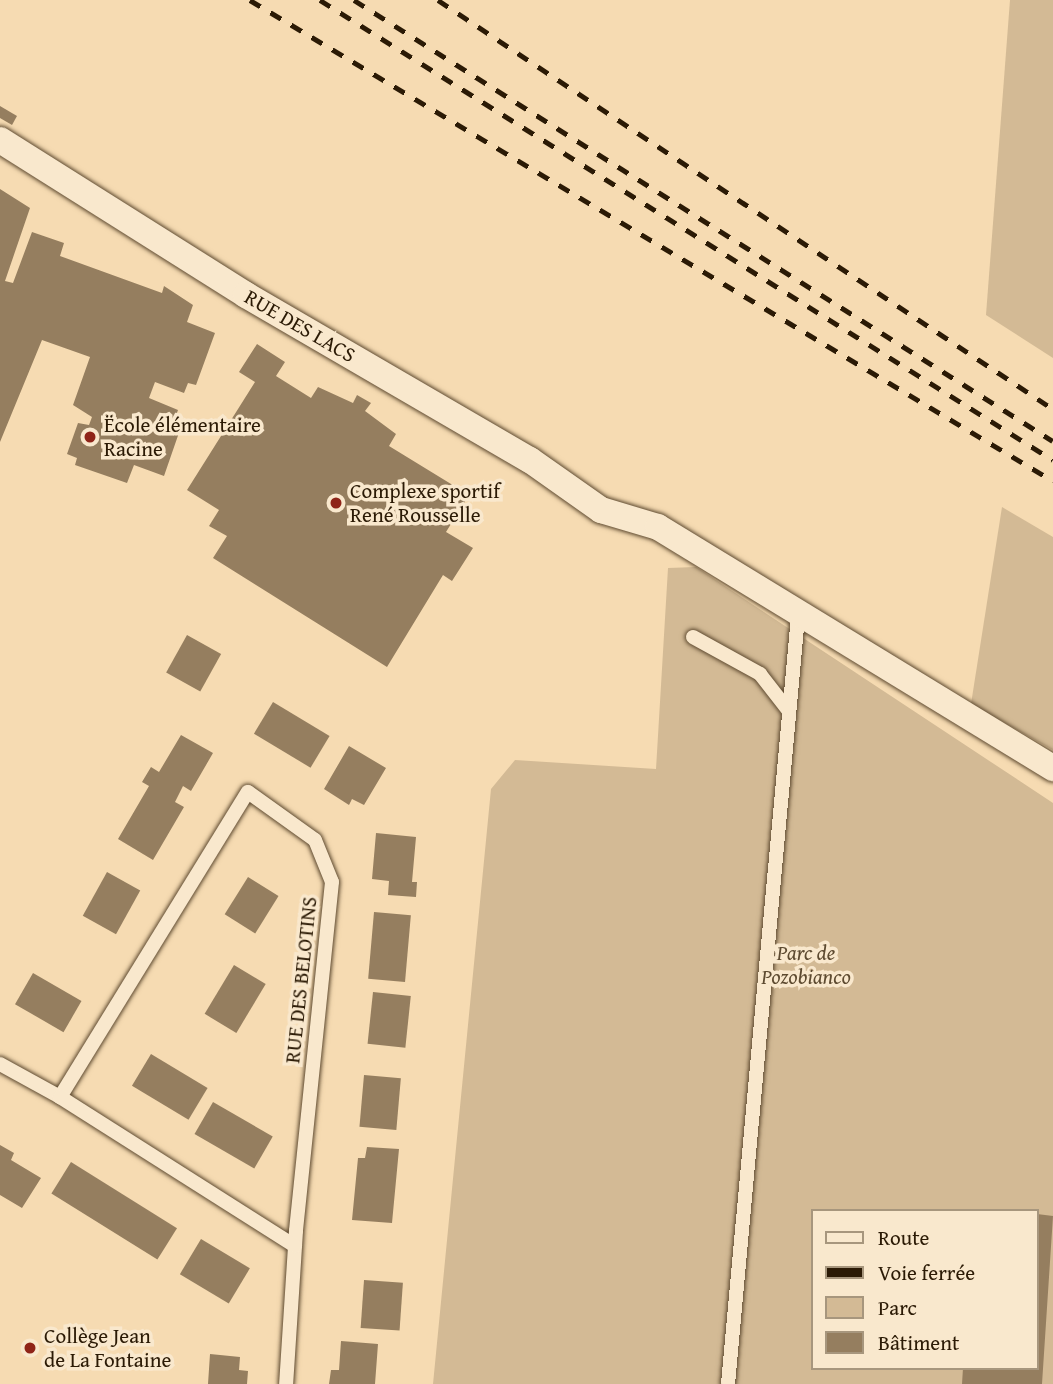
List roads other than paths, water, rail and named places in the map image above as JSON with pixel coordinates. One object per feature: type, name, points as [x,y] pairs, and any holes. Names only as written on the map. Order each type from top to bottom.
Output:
[{"type":"street","name":"RUE DES LACS","points":[[0,140],[246,295],[530,460],[601,510],[658,527],[798,616],[1053,768]]},
{"type":"lane","points":[[728,1384],[798,616]]},
{"type":"lane","points":[[693,637],[760,674],[788,710]]},
{"type":"lane","name":"RUE DES BELOTINS","points":[[60,1097],[248,792],[316,840],[332,882],[295,1246],[286,1384]]},
{"type":"lane","points":[[0,1064],[60,1097],[295,1246]]},
{"type":"railway","points":[[250,0],[1053,481]]},
{"type":"railway","points":[[320,0],[1053,460]]},
{"type":"railway","points":[[354,0],[1053,441]]},
{"type":"railway","points":[[438,0],[1053,409]]},
{"type":"place","name":"Ëcole élémentaire Racine","points":[[90,437]]},
{"type":"place","name":"Complexe sportif René Rousselle","points":[[336,503]]},
{"type":"place","name":"Collège Jean de La Fontaine","points":[[30,1348]]},
{"type":"park label","name":"Parc de Pozobianco","points":[[806,965]]}]
